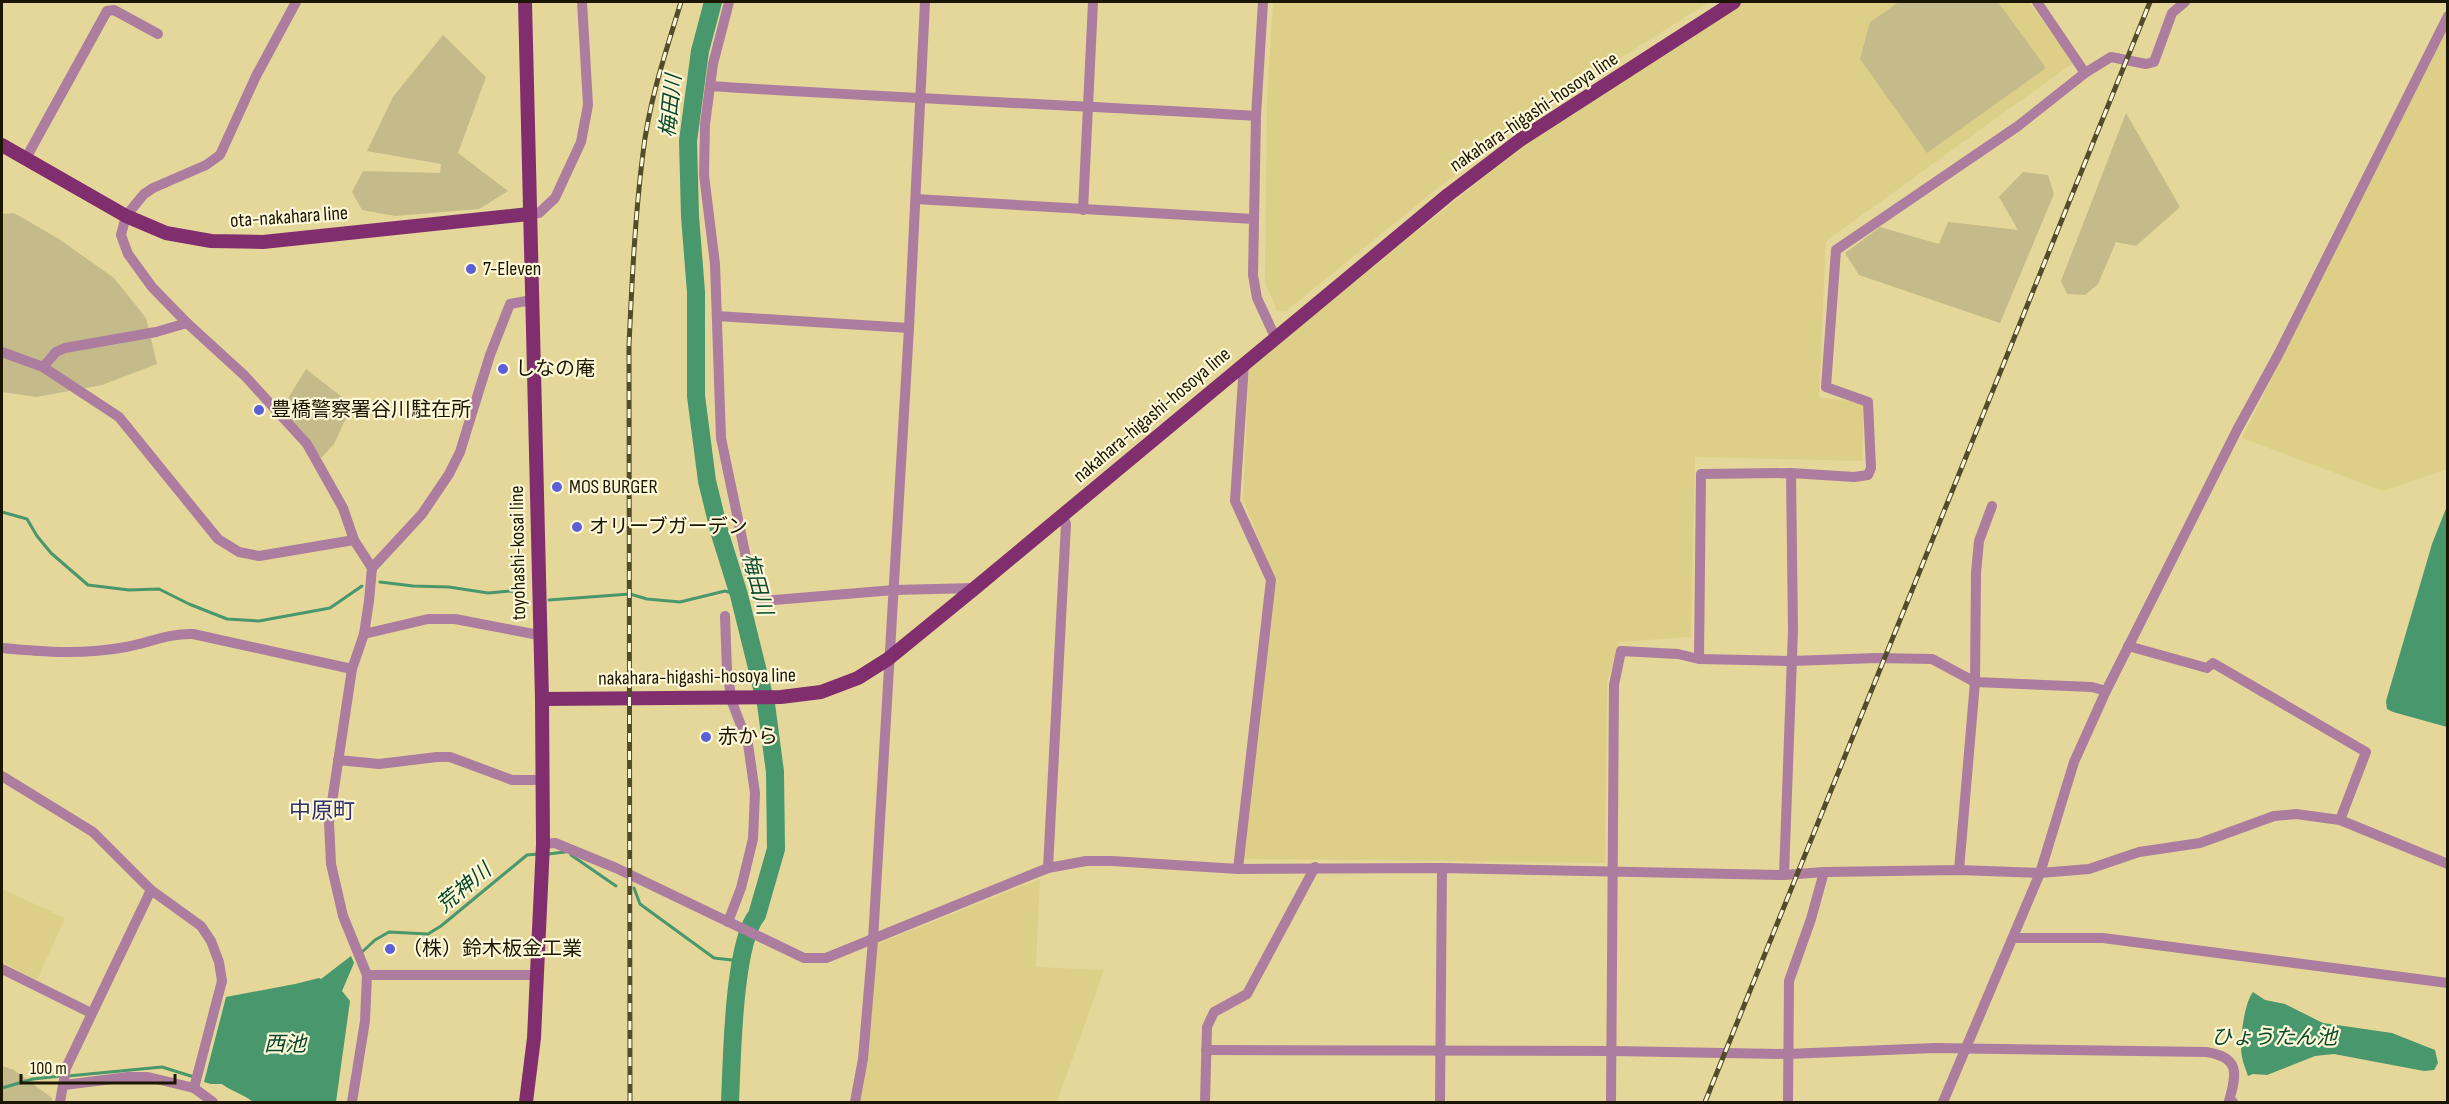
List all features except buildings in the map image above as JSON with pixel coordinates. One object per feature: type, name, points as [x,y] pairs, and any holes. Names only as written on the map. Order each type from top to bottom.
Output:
[{"type":"main road","name":"toyohashi-kosai line","points":[[525,2],[542,699],[542,852],[534,1038],[526,1102]]},
{"type":"main road","name":"nakahara-higashi-hosoya line","points":[[542,699],[781,697],[821,692],[858,678],[888,659],[1063,516],[1448,195],[1520,140],[1734,2]]},
{"type":"main road","name":"ota-nakahara line","points":[[2,145],[126,216],[166,233],[211,241],[262,242],[529,214]]},
{"type":"street","points":[[296,2],[256,76],[220,155],[206,165],[153,188],[135,203],[126,216],[121,235],[128,254],[152,287],[187,323],[245,376],[307,444],[343,508],[354,540],[372,567]]},
{"type":"street","points":[[529,214],[539,213],[555,198],[581,142],[588,105],[582,2]]},
{"type":"street","points":[[729,2],[713,64],[705,124],[704,175],[715,264],[721,438],[749,572],[762,601],[894,590],[975,588]]},
{"type":"street","points":[[855,1102],[863,1059],[873,940],[909,328],[925,2]]},
{"type":"street","points":[[1083,210],[1093,2]]},
{"type":"street","points":[[1263,2],[1256,116],[1253,275],[1257,298],[1275,337]]},
{"type":"street","points":[[2037,2],[2085,73]]},
{"type":"street","points":[[1699,659],[1701,474],[1791,473],[1854,477],[1868,475],[1871,468],[1868,402],[1826,387],[1836,250],[2018,126],[2085,73],[2111,57],[2146,64],[2154,62],[2172,13],[2185,2]]},
{"type":"street","points":[[26,158],[107,11],[114,10],[158,34]]},
{"type":"street","points":[[1943,1102],[2040,873],[2074,762],[2106,691],[2237,430],[2278,356],[2448,16]]},
{"type":"street","points":[[710,86],[921,100],[1087,106],[1256,116]]},
{"type":"street","points":[[916,200],[1254,219]]},
{"type":"street","points":[[352,1102],[365,1021],[367,975],[343,916],[331,864],[329,822],[352,669],[364,634],[372,567],[422,514],[449,474],[460,452],[490,355],[510,304],[532,300]]},
{"type":"street","points":[[717,316],[909,328]]},
{"type":"street","points":[[43,367],[56,352],[65,348],[156,332],[187,323]]},
{"type":"street","points":[[2,352],[43,367],[119,417],[219,539],[239,552],[259,556],[354,540]]},
{"type":"street","points":[[1238,869],[1271,580],[1235,501],[1244,364]]},
{"type":"street","points":[[1784,875],[1791,661],[1791,473]]},
{"type":"street","points":[[1959,870],[1975,682],[1976,573],[1979,541],[1992,506]]},
{"type":"street","points":[[1048,868],[1066,524],[1063,516]]},
{"type":"street","points":[[725,616],[728,671],[748,744],[755,794],[753,839],[731,923]]},
{"type":"street","points":[[364,634],[428,619],[455,619],[539,635]]},
{"type":"street","points":[[2,648],[63,654],[81,653],[127,647],[182,633],[352,669]]},
{"type":"street","points":[[2128,646],[2207,668],[2213,663],[2366,752],[2340,820]]},
{"type":"street","points":[[1611,1102],[1614,685],[1621,651],[1678,654],[1699,659],[1791,661],[1932,659],[1975,682],[2092,687],[2106,691]]},
{"type":"street","points":[[338,760],[379,764],[450,757],[512,780],[542,780]]},
{"type":"street","points":[[2,776],[93,832],[151,890],[201,926],[211,940],[219,962],[222,981],[195,1082]]},
{"type":"street","points":[[542,852],[555,843],[616,868],[804,958],[826,958],[1048,868],[1095,861],[1238,869],[1442,868],[1784,875],[1824,872],[1959,870],[2040,873],[2090,869],[2139,852],[2200,843],[2274,816],[2296,814],[2340,820],[2448,864]]},
{"type":"street","points":[[1204,1102],[1207,1027],[1214,1012],[1247,994],[1315,867]]},
{"type":"street","points":[[1440,1102],[1442,868]]},
{"type":"street","points":[[1788,1102],[1789,981],[1811,919],[1824,872]]},
{"type":"street","points":[[60,1102],[66,1069],[151,890]]},
{"type":"street","points":[[2013,938],[2103,938],[2448,983]]},
{"type":"street","points":[[2,969],[91,1013]]},
{"type":"street","points":[[367,975],[537,975]]},
{"type":"street","points":[[1206,1050],[1613,1051],[1787,1054],[1935,1048],[2206,1052],[2223,1054],[2233,1065],[2236,1077],[2229,1101],[2233,1102]]},
{"type":"street","points":[[65,1083],[128,1077],[195,1082],[213,1102]]},
{"type":"shaded area","points":[[1273,2],[1709,2],[1517,124],[1286,311],[1277,311],[1265,283],[1267,98]]},
{"type":"shaded area","points":[[1741,2],[2029,2],[2073,63],[1826,241],[1819,397],[1864,403],[1862,461],[1695,457],[1691,637],[1619,642],[1607,683],[1605,863],[1244,859],[1274,578],[1243,499],[1249,367],[1529,141]]},
{"type":"shaded area","points":[[1899,2],[1998,2],[2046,68],[1927,153],[1860,59],[1870,22]]},
{"type":"shaded area","points":[[2447,28],[2447,469],[2383,491],[2242,438]]},
{"type":"shaded area","points":[[443,35],[486,77],[458,153],[508,191],[479,209],[395,216],[362,210],[352,192],[363,171],[440,173],[441,164],[367,151],[393,97]]},
{"type":"shaded area","points":[[2126,113],[2180,207],[2136,246],[2116,242],[2098,284],[2085,295],[2067,294],[2061,281]]},
{"type":"shaded area","points":[[2023,172],[2048,175],[2054,194],[2000,323],[1859,275],[1845,253],[1880,227],[1939,244],[1948,222],[2018,230],[1999,197]]},
{"type":"shaded area","points":[[14,213],[59,239],[114,278],[146,318],[157,364],[102,385],[36,397],[2,392],[2,214]]},
{"type":"shaded area","points":[[306,369],[352,405],[334,444],[321,458],[282,408]]},
{"type":"shaded area","points":[[1040,879],[1036,967],[1104,970],[1057,1102],[860,1102],[875,945]]},
{"type":"shaded area","points":[[2,889],[65,918],[37,980],[2,962]]},
{"type":"shaded area","points":[[2,1066],[14,1070],[52,1098],[52,1102],[2,1102]]},
{"type":"water","points":[[2447,506],[2447,727],[2393,712],[2387,709],[2386,701],[2432,544]]},
{"type":"water","name":"西池","points":[[351,956],[354,963],[342,991],[350,1001],[336,1102],[253,1102],[222,1084],[204,1082],[226,997],[321,979]]},
{"type":"water","name":"ひょうたん池","points":[[2253,992],[2265,1000],[2285,1004],[2323,1023],[2392,1033],[2435,1050],[2438,1063],[2434,1070],[2424,1071],[2334,1054],[2315,1056],[2267,1075],[2248,1076],[2242,1059],[2241,1042],[2245,1014]]},
{"type":"waterway","name":"梅田川","points":[[713,2],[700,51],[688,141],[690,216],[696,292],[696,396],[707,481],[766,704],[775,772],[776,849],[757,915],[749,930],[738,976],[730,1102]]},
{"type":"waterway","points":[[2,512],[27,519],[51,553],[88,585],[129,590],[159,589],[227,619],[259,621],[330,608],[362,586]]},
{"type":"waterway","points":[[380,582],[449,587],[488,593],[511,591],[525,595]]},
{"type":"waterway","points":[[549,600],[630,594],[647,599],[680,602],[725,591],[739,595]]},
{"type":"waterway","name":"荒神川","points":[[548,854],[565,852]]},
{"type":"waterway","name":"荒神川","points":[[361,953],[375,940],[389,932],[428,934],[441,926],[527,855],[538,854]]},
{"type":"waterway","name":"荒神川","points":[[571,855],[616,886]]},
{"type":"waterway","name":"荒神川","points":[[634,888],[640,904],[714,958],[741,961]]},
{"type":"waterway","points":[[68,1076],[162,1067],[194,1077]]},
{"type":"waterway","points":[[2,1088],[33,1079],[61,1076]]},
{"type":"railway","points":[[630,1102],[629,345],[640,177],[649,114],[681,2]]},
{"type":"railway","points":[[1705,1102],[2150,2]]},
{"type":"place","name":"7-Eleven","points":[[471,269]]},
{"type":"place","name":"しなの庵","points":[[503,369]]},
{"type":"place","name":"豊橋警察署谷川駐在所","points":[[259,410]]},
{"type":"place","name":"MOS BURGER","points":[[557,487]]},
{"type":"place","name":"オリーブガーデン","points":[[577,527]]},
{"type":"place","name":"赤から","points":[[706,737]]},
{"type":"place","name":"（株）鈴木板金工業","points":[[390,949]]},
{"type":"district","name":"中原町","points":[[322,811]]}]
